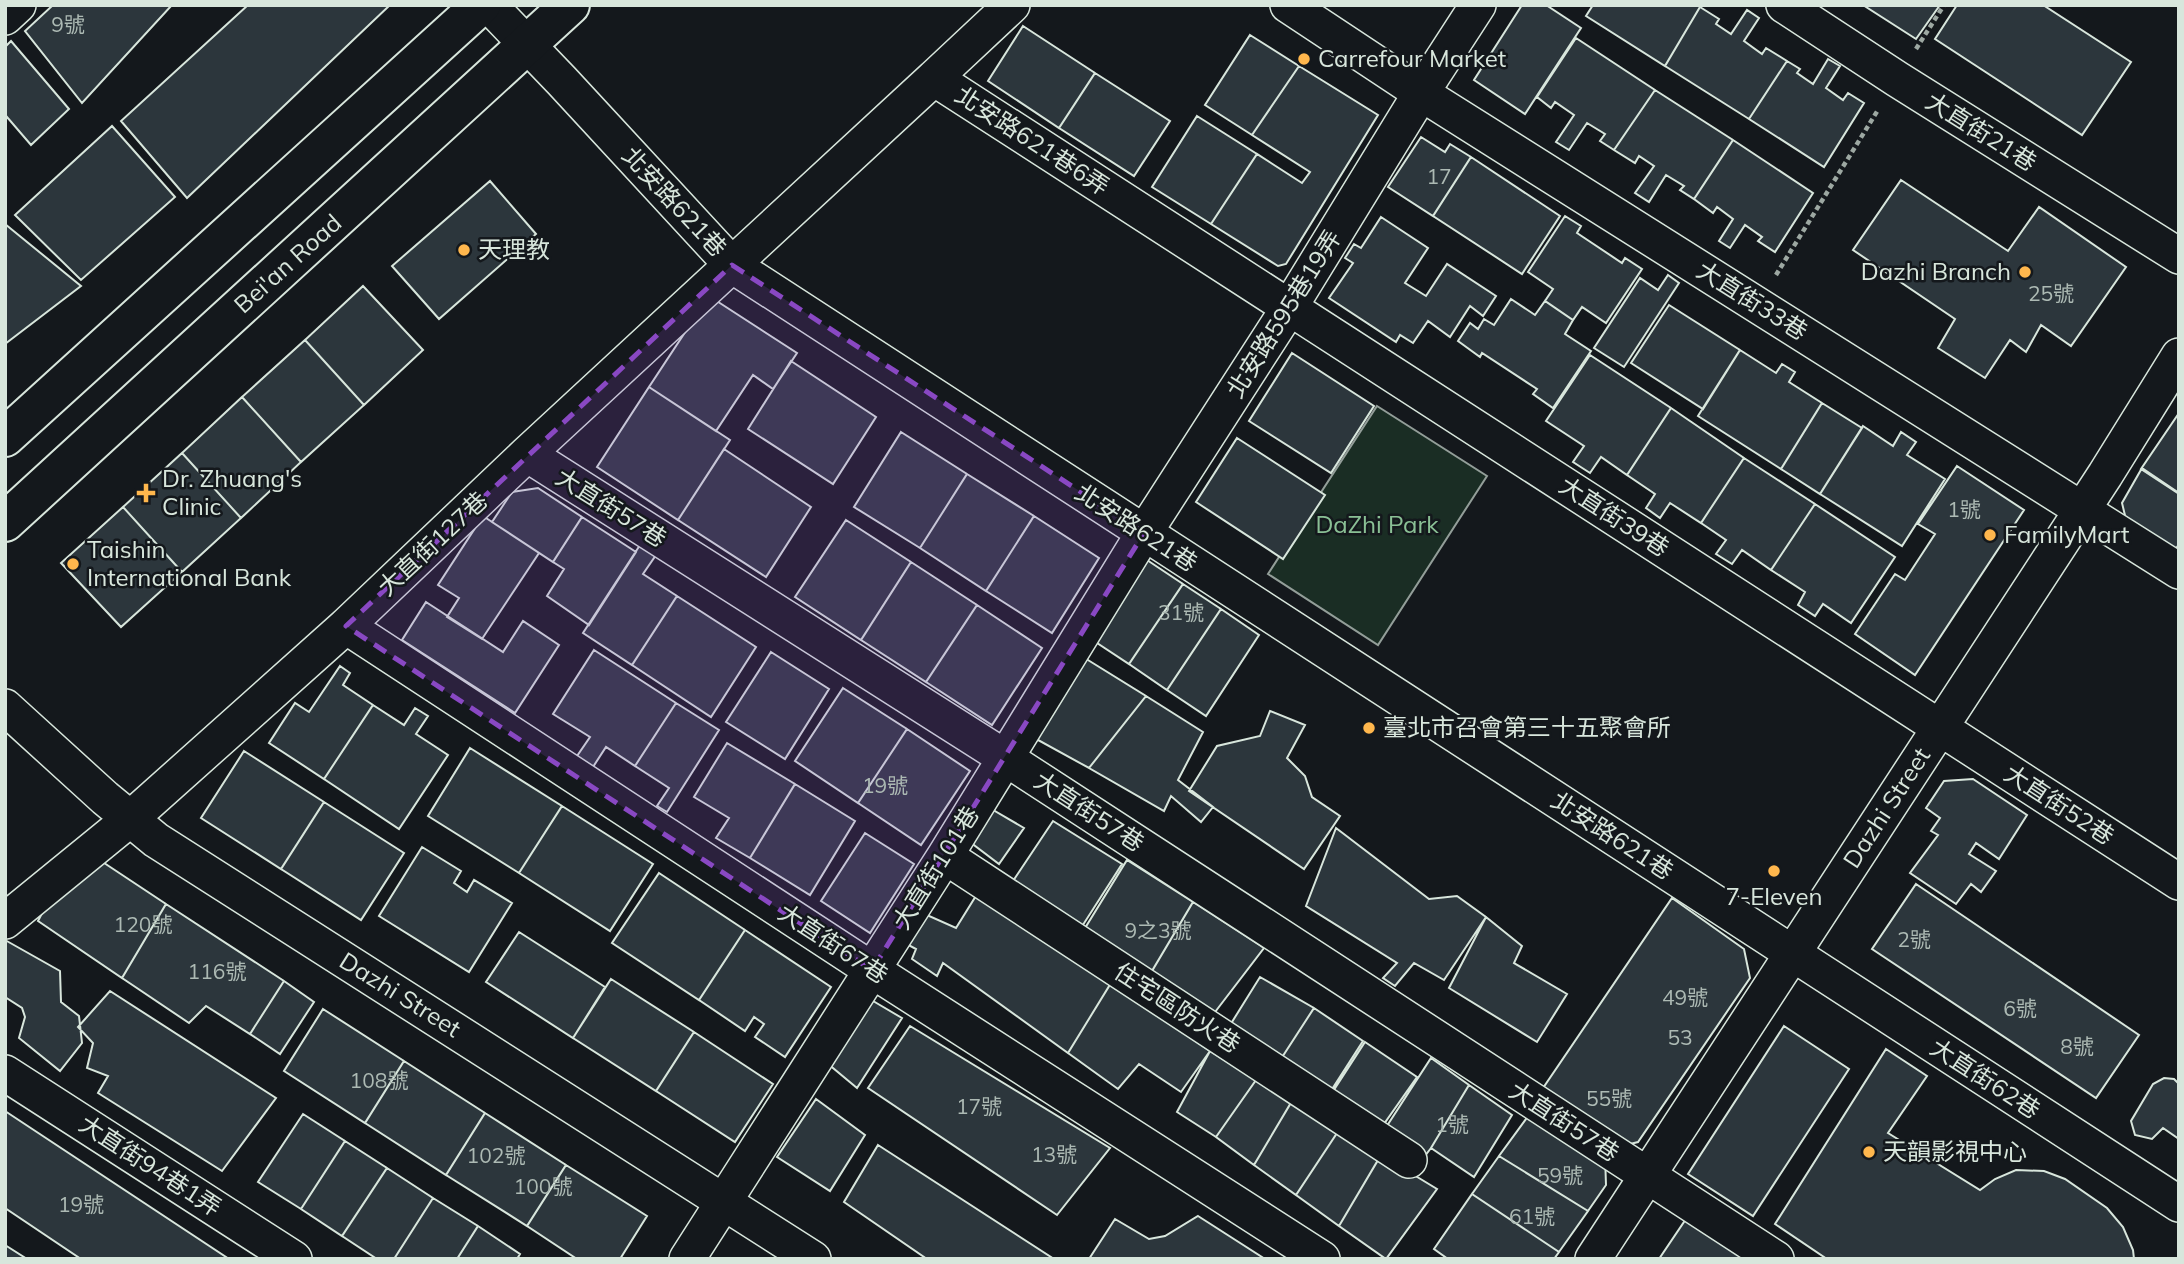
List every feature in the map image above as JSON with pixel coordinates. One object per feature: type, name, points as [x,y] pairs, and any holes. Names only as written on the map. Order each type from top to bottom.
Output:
[{"type":"main road","points":[[5,437],[481,5]]},
{"type":"main road","name":"Bei'an Road","points":[[5,522],[570,5]]},
{"type":"street","points":[[5,16],[18,5]]},
{"type":"street","name":"北安路621巷","points":[[489,5],[732,265],[1791,954]]},
{"type":"street","points":[[934,78],[1012,5]]},
{"type":"street","name":"大直街33巷","points":[[1288,5],[1421,93],[2179,571]]},
{"type":"street","name":"北安路595巷19弄","points":[[1144,533],[1289,308],[1478,5]]},
{"type":"street","name":"大直街21巷","points":[[1784,5],[2179,256]]},
{"type":"street","name":"北安路621巷6弄","points":[[732,265],[934,78],[1289,308]]},
{"type":"street","name":"大直街127巷","points":[[5,920],[130,819],[346,626],[732,265]]},
{"type":"street","name":"大直街39巷","points":[[1289,308],[1939,727]]},
{"type":"street","name":"Dazhi Street","points":[[1593,1259],[2082,510],[2179,356]]},
{"type":"street","name":"大直街57巷","points":[[527,454],[1004,757],[1776,1259]]},
{"type":"street","name":"大直街101巷","points":[[687,1259],[945,856],[1144,533]]},
{"type":"street","name":"大直街67巷","points":[[346,626],[872,970],[1322,1259]]},
{"type":"street","name":"Dazhi Street","points":[[5,707],[156,840],[813,1259]]},
{"type":"street","name":"大直街52巷","points":[[1939,727],[2179,882]]},
{"type":"street","name":"住宅區防火巷","points":[[945,856],[1409,1160]]},
{"type":"street","name":"大直街62巷","points":[[1791,954],[2179,1204]]},
{"type":"street","name":"大直街94巷1弄","points":[[5,1073],[294,1259]]},
{"type":"path","points":[[1757,304],[1944,5]]},
{"type":"highlighted area","points":[[732,265],[1144,533],[872,970],[346,626]]},
{"type":"green space","name":"DaZhi Park","points":[[1377,406],[1487,476],[1378,645],[1268,574]]},
{"type":"building","points":[[53,5],[172,5],[82,103],[25,31]]},
{"type":"building","points":[[248,5],[390,5],[187,198],[121,121]]},
{"type":"building","points":[[1522,5],[1546,5],[1581,28],[1525,114],[1474,80]]},
{"type":"building","points":[[1593,5],[1700,7],[1665,66],[1586,16]]},
{"type":"building","points":[[1863,5],[1940,5],[1916,39]]},
{"type":"building","points":[[1957,5],[2043,5],[2131,62],[2082,135],[1935,39]]},
{"type":"building","points":[[1700,7],[1719,19],[1716,24],[1731,34],[1747,10],[1759,18],[1744,41],[1762,54],[1766,48],[1787,61],[1749,119],[1665,66]]},
{"type":"building","points":[[1023,26],[1095,73],[1059,128],[988,81]]},
{"type":"building","points":[[1250,35],[1299,66],[1252,135],[1205,105]]},
{"type":"building","points":[[1576,38],[1655,90],[1614,150],[1600,141],[1605,134],[1587,123],[1569,150],[1556,142],[1574,115],[1555,102],[1551,108],[1537,97]]},
{"type":"building","points":[[11,41],[69,109],[31,145],[7,117],[5,119],[5,47]]},
{"type":"building","points":[[1828,59],[1840,66],[1826,88],[1843,100],[1848,93],[1864,103],[1824,167],[1749,119],[1787,61],[1800,69],[1797,73],[1813,84]]},
{"type":"building","points":[[1299,66],[1378,115],[1286,264],[1278,266],[1211,224],[1257,154],[1302,183],[1310,172],[1252,135]]},
{"type":"building","points":[[1095,73],[1170,121],[1134,176],[1059,128]]},
{"type":"building","points":[[1655,90],[1733,140],[1694,199],[1680,190],[1684,186],[1666,175],[1649,202],[1635,193],[1654,166],[1639,156],[1635,163],[1614,150]]},
{"type":"building","points":[[1197,116],[1257,154],[1211,224],[1152,187]]},
{"type":"building","points":[[112,126],[175,197],[81,280],[15,215]]},
{"type":"building","points":[[1421,137],[1445,152],[1450,144],[1471,157],[1433,216],[1388,187]]},
{"type":"building","points":[[1733,140],[1813,193],[1775,252],[1758,241],[1762,237],[1745,225],[1730,248],[1719,241],[1733,219],[1717,207],[1713,213],[1694,199]]},
{"type":"building","points":[[1471,157],[1560,216],[1522,274],[1433,216]]},
{"type":"building","points":[[1901,180],[2008,251],[2039,207],[2126,267],[2071,346],[2041,325],[2026,352],[2010,340],[1985,378],[1938,348],[1955,319],[1853,250]]},
{"type":"building","name":"天理教","points":[[490,181],[536,234],[439,319],[392,266]]},
{"type":"building","points":[[1565,216],[1581,226],[1577,233],[1622,263],[1625,258],[1642,269],[1606,323],[1582,307],[1573,320],[1545,301],[1553,289],[1528,272]]},
{"type":"building","points":[[1381,217],[1428,248],[1405,283],[1426,296],[1447,264],[1496,296],[1483,316],[1470,306],[1450,337],[1428,321],[1413,343],[1400,335],[1396,342],[1329,298],[1353,263],[1345,258],[1354,244],[1361,248]]},
{"type":"building","points":[[5,224],[81,286],[5,344]]},
{"type":"building","points":[[1668,275],[1679,283],[1624,367],[1594,348],[1640,278],[1658,290]]},
{"type":"building","points":[[363,286],[423,350],[364,405],[305,340]]},
{"type":"building","points":[[709,296],[797,353],[773,389],[753,375],[716,431],[649,387]]},
{"type":"building","points":[[1511,299],[1535,315],[1545,301],[1573,320],[1565,334],[1591,351],[1553,408],[1533,394],[1537,389],[1482,353],[1480,357],[1458,341],[1470,323],[1478,329],[1484,319],[1494,325]]},
{"type":"building","points":[[1669,305],[1740,350],[1703,409],[1631,363]]},
{"type":"building","points":[[305,340],[364,405],[301,462],[242,397]]},
{"type":"building","points":[[1740,350],[1776,373],[1782,364],[1795,372],[1789,382],[1822,403],[1781,469],[1698,416]]},
{"type":"building","points":[[1292,353],[1374,406],[1331,473],[1249,421]]},
{"type":"building","points":[[1590,355],[1671,408],[1627,475],[1601,457],[1590,473],[1573,462],[1584,446],[1546,421]]},
{"type":"building","points":[[791,361],[876,417],[833,484],[748,429]]},
{"type":"building","points":[[649,387],[730,440],[678,520],[597,467]]},
{"type":"building","points":[[242,397],[301,462],[241,518],[182,453]]},
{"type":"building","points":[[1822,403],[1862,428],[1820,494],[1781,469]]},
{"type":"building","points":[[1671,408],[1744,458],[1701,523],[1670,503],[1660,518],[1646,508],[1655,494],[1627,475]]},
{"type":"building","points":[[2179,413],[2179,494],[2141,469]]},
{"type":"building","points":[[1863,426],[1893,446],[1901,432],[1916,442],[1907,455],[1945,479],[1902,546],[1820,494]]},
{"type":"building","points":[[901,432],[967,474],[920,548],[854,507]]},
{"type":"building","points":[[1237,438],[1325,495],[1283,559],[1196,502]]},
{"type":"building","points":[[724,449],[811,507],[766,577],[678,520]]},
{"type":"building","points":[[182,453],[241,518],[182,572],[123,507]]},
{"type":"building","points":[[1744,458],[1815,504],[1771,570],[1742,550],[1732,564],[1716,554],[1726,540],[1701,523]]},
{"type":"building","points":[[1957,466],[2024,510],[1915,675],[1855,634],[1895,574],[1905,580],[1935,534],[1918,524]]},
{"type":"building","points":[[2142,468],[2179,493],[2179,544],[2169,560],[2130,536],[2122,503]]},
{"type":"building","points":[[967,474],[1034,516],[986,591],[920,548]]},
{"type":"building","points":[[538,488],[582,517],[553,562],[492,522],[512,492]]},
{"type":"building","points":[[1815,504],[1895,557],[1851,623],[1823,604],[1815,616],[1798,605],[1805,592],[1771,570]]},
{"type":"building","points":[[123,507],[182,572],[121,627],[61,563]]},
{"type":"building","points":[[483,516],[539,553],[482,639],[447,617],[459,598],[438,585]]},
{"type":"building","points":[[1034,516],[1099,558],[1052,633],[986,591]]},
{"type":"building","points":[[582,517],[636,552],[589,625],[547,596],[564,569],[553,562]]},
{"type":"building","points":[[846,520],[911,562],[861,640],[795,597]]},
{"type":"building","points":[[640,545],[656,555],[643,574],[677,596],[632,665],[583,633]]},
{"type":"building","points":[[1144,558],[1183,584],[1129,664],[1091,639]]},
{"type":"building","points":[[911,562],[977,605],[926,682],[861,640]]},
{"type":"building","points":[[1183,584],[1221,609],[1167,690],[1129,664]]},
{"type":"building","points":[[677,596],[756,647],[711,717],[632,665]]},
{"type":"building","points":[[426,602],[503,652],[523,621],[559,645],[515,713],[402,640]]},
{"type":"building","points":[[977,605],[1042,648],[992,725],[926,682]]},
{"type":"building","points":[[1221,609],[1259,635],[1206,716],[1167,690]]},
{"type":"building","points":[[594,650],[676,703],[635,766],[606,747],[591,770],[575,759],[590,737],[553,714]]},
{"type":"building","points":[[771,652],[829,689],[785,759],[726,722]]},
{"type":"building","points":[[1075,652],[1146,696],[1089,768],[1038,740],[1030,721]]},
{"type":"building","points":[[340,666],[350,673],[343,685],[373,705],[324,779],[269,743],[295,703],[309,712]]},
{"type":"building","points":[[843,688],[907,729],[858,803],[795,761]]},
{"type":"building","points":[[1146,696],[1203,732],[1178,780],[1213,807],[1201,822],[1171,796],[1164,811],[1089,768]]},
{"type":"building","points":[[676,703],[719,730],[667,812],[657,806],[669,788],[635,766]]},
{"type":"building","points":[[373,705],[404,725],[415,708],[428,716],[416,734],[448,755],[399,829],[324,779]]},
{"type":"building","points":[[1270,711],[1305,725],[1287,758],[1305,776],[1312,797],[1340,816],[1304,869],[1189,791],[1217,746],[1260,736]]},
{"type":"building","points":[[907,729],[970,771],[921,845],[858,803]]},
{"type":"building","points":[[727,743],[795,784],[750,858],[716,838],[729,818],[694,797]]},
{"type":"building","points":[[470,748],[562,806],[519,873],[428,816]]},
{"type":"building","points":[[244,751],[324,802],[281,869],[201,818]]},
{"type":"building","points":[[1973,779],[2027,815],[1999,859],[1976,843],[1969,854],[1996,871],[1981,892],[1971,884],[1956,904],[1910,873],[1938,835],[1931,831],[1940,818],[1926,808],[1944,781]]},
{"type":"building","points":[[795,784],[855,821],[810,895],[750,858]]},
{"type":"building","points":[[324,802],[404,853],[361,920],[281,869]]},
{"type":"building","points":[[562,806],[653,864],[610,931],[519,873]]},
{"type":"building","points":[[988,807],[1024,828],[999,864],[966,839]]},
{"type":"building","points":[[1053,821],[1122,864],[1081,928],[1011,884]]},
{"type":"building","points":[[1336,828],[1429,899],[1457,896],[1486,917],[1444,980],[1414,963],[1395,986],[1383,978],[1397,963],[1306,906]]},
{"type":"building","points":[[865,833],[914,864],[870,933],[821,901]]},
{"type":"building","points":[[77,845],[166,904],[122,978],[38,921]]},
{"type":"building","points":[[422,847],[461,871],[454,883],[467,892],[474,880],[512,903],[469,972],[379,916]]},
{"type":"building","points":[[1127,860],[1193,902],[1149,976],[1082,933]]},
{"type":"building","points":[[659,873],[745,930],[699,1000],[612,943]]},
{"type":"building","points":[[1916,884],[2139,1035],[2096,1098],[1872,949]]},
{"type":"building","points":[[979,891],[1111,983],[1068,1053],[943,963],[937,976],[912,959],[916,949],[899,940],[918,911],[956,928]]},
{"type":"building","points":[[1672,898],[1744,949],[1750,978],[1638,1142],[1618,1147],[1539,1094]]},
{"type":"building","points":[[1193,902],[1264,948],[1212,1016],[1149,976]]},
{"type":"building","points":[[166,904],[284,981],[250,1034],[206,1006],[189,1023],[122,978]]},
{"type":"building","points":[[1486,917],[1522,946],[1514,963],[1567,994],[1537,1042],[1449,988]]},
{"type":"building","points":[[745,930],[831,987],[785,1057],[755,1037],[764,1024],[754,1017],[745,1031],[699,1000]]},
{"type":"building","points":[[519,932],[605,987],[573,1038],[486,982]]},
{"type":"building","points":[[5,940],[60,971],[61,1002],[79,1016],[82,1043],[60,1071],[19,1038],[25,1017],[22,1008],[5,997]]},
{"type":"building","points":[[1260,977],[1314,1008],[1279,1062],[1227,1030]]},
{"type":"building","points":[[611,979],[694,1032],[656,1091],[573,1038]]},
{"type":"building","points":[[284,981],[314,1002],[280,1054],[250,1034]]},
{"type":"building","points":[[1111,983],[1210,1051],[1181,1092],[1139,1064],[1118,1089],[1068,1053]]},
{"type":"building","points":[[110,991],[276,1098],[222,1171],[98,1093],[108,1076],[87,1068],[93,1043],[78,1027]]},
{"type":"building","points":[[868,998],[902,1018],[857,1088],[827,1063]]},
{"type":"building","points":[[1314,1008],[1363,1041],[1327,1097],[1279,1062]]},
{"type":"building","points":[[323,1009],[404,1061],[365,1123],[284,1071]]},
{"type":"building","points":[[910,1026],[1110,1148],[1057,1215],[868,1088]]},
{"type":"building","points":[[1784,1026],[1849,1069],[1753,1216],[1688,1174]]},
{"type":"building","points":[[694,1032],[773,1084],[735,1142],[656,1091]]},
{"type":"building","points":[[1365,1042],[1417,1077],[1379,1131],[1330,1096]]},
{"type":"building","name":"天韻影視中心","points":[[1886,1049],[1927,1076],[1888,1133],[1980,1190],[1995,1179],[2016,1170],[2044,1171],[2065,1179],[2107,1208],[2123,1227],[2134,1259],[1827,1259],[1775,1224]]},
{"type":"building","points":[[1210,1051],[1256,1080],[1216,1137],[1177,1112]]},
{"type":"building","points":[[1431,1058],[1469,1085],[1421,1161],[1383,1132]]},
{"type":"building","points":[[404,1061],[485,1113],[446,1175],[365,1123]]},
{"type":"building","points":[[2164,1078],[2174,1079],[2179,1084],[2179,1139],[2163,1128],[2152,1139],[2135,1135],[2131,1121],[2153,1084]]},
{"type":"building","points":[[1256,1080],[1292,1101],[1254,1165],[1216,1137]]},
{"type":"building","points":[[1469,1085],[1512,1115],[1474,1177],[1431,1148]]},
{"type":"building","points":[[816,1099],[865,1135],[830,1191],[777,1157]]},
{"type":"building","points":[[1292,1101],[1339,1130],[1296,1195],[1254,1165]]},
{"type":"building","points":[[1534,1108],[1605,1155],[1606,1185],[1588,1211],[1499,1156]]},
{"type":"building","points":[[5,1111],[229,1259],[81,1259],[5,1208]]},
{"type":"building","points":[[485,1113],[566,1165],[527,1226],[446,1175]]},
{"type":"building","points":[[303,1114],[345,1141],[301,1209],[258,1182]]},
{"type":"building","points":[[1339,1130],[1381,1155],[1339,1226],[1296,1195]]},
{"type":"building","points":[[345,1141],[387,1168],[342,1236],[301,1209]]},
{"type":"building","points":[[878,1145],[1054,1259],[927,1259],[844,1202]]},
{"type":"building","points":[[1381,1155],[1437,1189],[1386,1259],[1339,1226]]},
{"type":"building","points":[[1499,1156],[1588,1211],[1559,1252],[1472,1194]]},
{"type":"building","points":[[566,1165],[647,1216],[620,1259],[577,1259],[527,1226]]},
{"type":"building","points":[[387,1168],[433,1198],[394,1259],[377,1259],[342,1236]]},
{"type":"building","points":[[1472,1194],[1559,1252],[1554,1259],[1448,1259],[1434,1249]]},
{"type":"building","points":[[433,1198],[478,1226],[457,1259],[394,1259]]},
{"type":"building","points":[[1198,1216],[1265,1259],[1089,1259],[1115,1219],[1149,1239],[1165,1236]]},
{"type":"building","points":[[1686,1219],[1746,1259],[1659,1259]]},
{"type":"building","points":[[478,1226],[520,1254],[517,1259],[457,1259]]},
{"type":"building","points":[[5,1245],[27,1259],[5,1259]]},
{"type":"place","name":"Carrefour Market","points":[[1304,59]]},
{"type":"place","name":"天理教","points":[[464,250]]},
{"type":"place","name":"Dazhi Branch","points":[[2025,272]]},
{"type":"place","name":"Dr. Zhuang's Clinic","points":[[146,493]]},
{"type":"place","name":"FamilyMart","points":[[1990,535]]},
{"type":"place","name":"Taishin International Bank","points":[[73,564]]},
{"type":"place","name":"臺北市召會第三十五聚會所","points":[[1369,728]]},
{"type":"place","name":"7-Eleven","points":[[1774,871]]},
{"type":"place","name":"天韻影視中心","points":[[1869,1152]]}]
